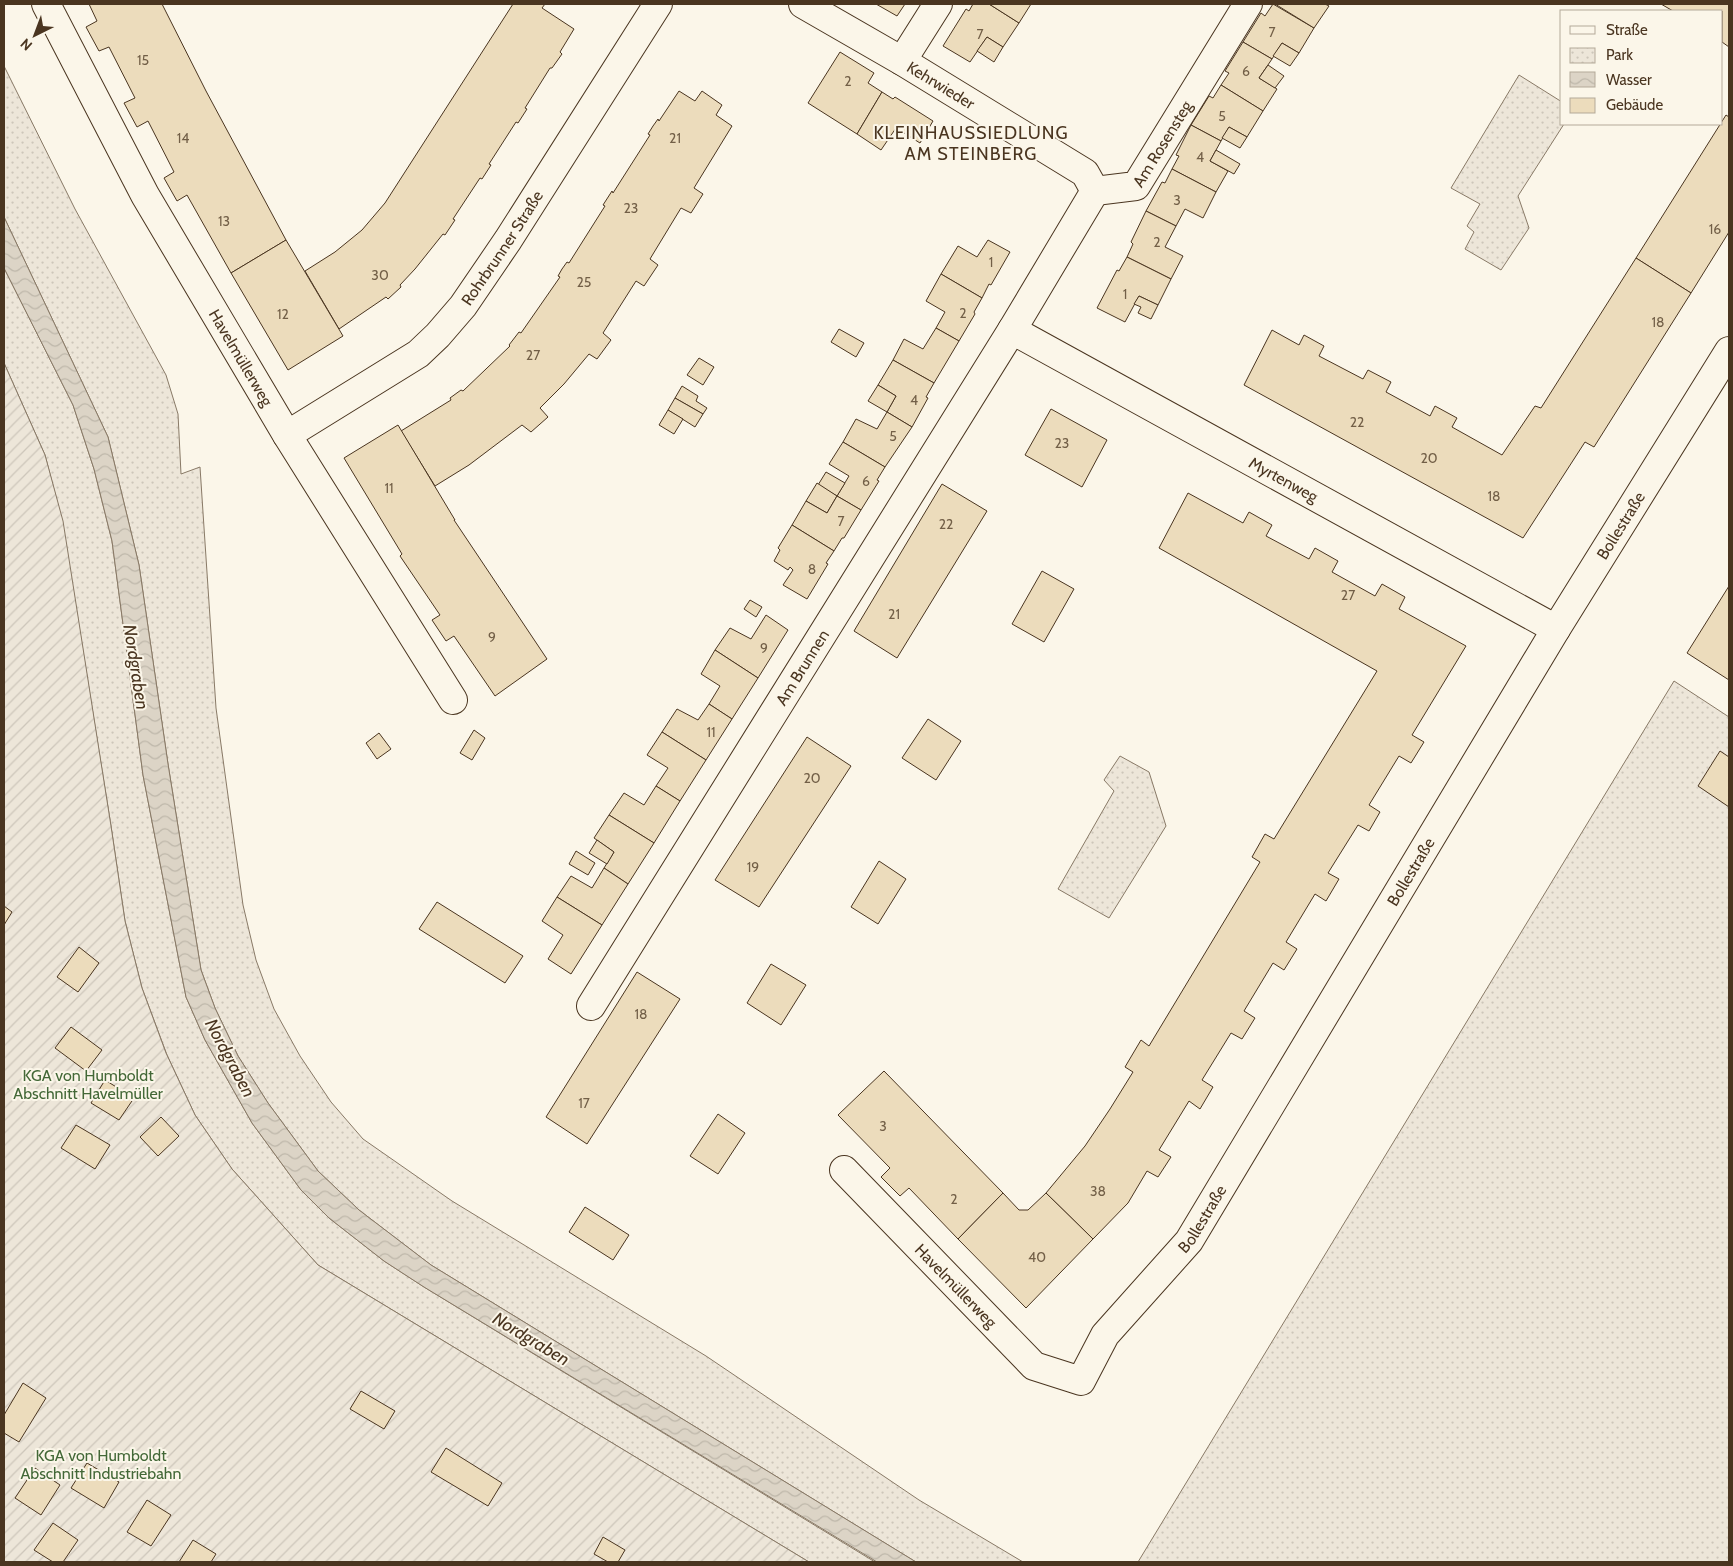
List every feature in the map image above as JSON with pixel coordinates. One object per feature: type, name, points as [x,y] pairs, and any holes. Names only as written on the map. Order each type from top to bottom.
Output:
[{"type":"street","name":"Havelmüllerweg","points":[[46,4],[145,195],[287,435],[453,700]]},
{"type":"street","name":"Rohrbrunner Straße","points":[[287,435],[418,354],[438,335],[463,306],[508,240],[658,4]]},
{"type":"street","name":"Kehrwieder","points":[[802,4],[902,61],[1085,173],[1095,191]]},
{"type":"street","points":[[902,61],[938,4]]},
{"type":"street","name":"Am Rosensteg","points":[[1095,191],[1136,186],[1248,4]]},
{"type":"street","points":[[1012,330],[1095,191]]},
{"type":"street","name":"Myrtenweg","points":[[1012,330],[1556,629]]},
{"type":"street","name":"Am Brunnen","points":[[591,1006],[1012,330]]},
{"type":"street","name":"Bollestraße","points":[[1081,1381],[1105,1335],[1189,1240],[1556,629],[1729,351]]},
{"type":"street","name":"Havelmüllerweg","points":[[844,1170],[1034,1366],[1081,1381]]},
{"type":"green space","points":[[4,66],[75,209],[166,375],[178,414],[181,474],[200,467],[216,708],[243,905],[256,960],[274,1009],[300,1056],[331,1102],[363,1139],[452,1201],[706,1356],[919,1500],[1023,1562],[916,1562],[431,1265],[359,1210],[318,1171],[268,1103],[238,1056],[215,1008],[201,970],[139,565],[108,437],[4,217]]},
{"type":"green space","points":[[1519,75],[1560,101],[1560,125],[1563,125],[1518,196],[1529,228],[1501,270],[1465,249],[1474,232],[1467,226],[1480,204],[1451,188]]},
{"type":"green space","points":[[4,268],[73,405],[94,469],[112,541],[143,775],[186,997],[205,1040],[252,1123],[301,1190],[329,1218],[384,1261],[875,1562],[809,1562],[318,1265],[232,1169],[195,1115],[167,1055],[142,988],[125,921],[62,520],[45,455],[4,363]]},
{"type":"green space","points":[[4,363],[45,455],[63,521],[125,921],[142,988],[166,1053],[195,1115],[232,1169],[318,1265],[809,1562],[4,1562]]},
{"type":"green space","points":[[1674,681],[1729,717],[1729,1562],[1138,1562]]},
{"type":"green space","points":[[1120,756],[1149,772],[1166,826],[1109,918],[1058,889],[1114,791],[1104,780]]},
{"type":"water","name":"Nordgraben","points":[[4,217],[108,437],[139,565],[201,970],[215,1008],[238,1056],[268,1103],[318,1171],[359,1210],[431,1265],[916,1562],[877,1562],[384,1261],[329,1218],[301,1190],[252,1123],[205,1040],[186,997],[143,775],[112,541],[94,469],[73,405],[4,268]]},
{"type":"building","points":[[89,4],[162,4],[206,91],[286,240],[231,273],[187,195],[177,201],[164,178],[174,172],[148,121],[137,127],[124,103],[135,98],[109,47],[99,51],[86,27],[97,21]]},
{"type":"building","points":[[513,4],[545,4],[542,8],[574,29],[560,52],[562,54],[552,68],[550,68],[525,108],[527,109],[518,123],[516,122],[489,164],[491,165],[482,179],[480,178],[453,219],[455,220],[445,235],[443,234],[400,285],[401,287],[388,299],[386,297],[339,329],[305,271],[335,252],[362,230],[385,203]]},
{"type":"building","points":[[876,4],[905,4],[897,16]]},
{"type":"building","points":[[973,4],[989,4],[1019,23],[1003,47],[987,37],[970,62],[943,46],[966,9],[969,11]]},
{"type":"building","points":[[989,4],[1031,4],[1019,23]]},
{"type":"building","points":[[1273,4],[1314,28],[1299,53],[1282,43],[1272,59],[1243,42],[1261,13],[1265,16]]},
{"type":"building","points":[[1275,4],[1325,4],[1329,6],[1314,28]]},
{"type":"building","points":[[1661,4],[1729,4],[1729,47],[1723,43],[1723,10],[1671,10]]},
{"type":"building","points":[[987,37],[1003,47],[994,62],[977,51]]},
{"type":"building","points":[[1243,42],[1272,59],[1259,78],[1277,89],[1263,111],[1221,85],[1229,73],[1225,71]]},
{"type":"building","points":[[1282,43],[1299,53],[1290,66],[1273,56]]},
{"type":"building","points":[[840,52],[874,73],[868,83],[882,92],[857,134],[808,103]]},
{"type":"building","points":[[1268,65],[1284,76],[1275,88],[1259,78]]},
{"type":"building","points":[[1221,85],[1263,111],[1247,137],[1229,127],[1221,141],[1191,125],[1209,96],[1213,98]]},
{"type":"building","points":[[679,91],[695,101],[702,91],[722,105],[716,115],[732,126],[694,188],[703,194],[691,213],[681,208],[650,259],[658,265],[644,286],[636,281],[603,333],[611,340],[597,359],[589,354],[564,384],[540,408],[548,417],[531,432],[522,425],[469,465],[435,486],[401,431],[451,400],[450,398],[461,390],[463,391],[510,346],[519,332],[521,333],[560,277],[558,276],[562,269],[567,262],[569,263],[605,206],[603,205],[612,191],[613,193],[650,135],[648,134],[653,126],[658,119],[659,121]]},
{"type":"building","points":[[882,92],[893,99],[895,97],[933,121],[920,143],[896,128],[881,150],[857,134]]},
{"type":"building","points":[[1726,115],[1729,117],[1729,232],[1691,293],[1636,258],[1720,125],[1723,125],[1723,120]]},
{"type":"building","points":[[1191,125],[1221,141],[1210,161],[1228,171],[1216,192],[1172,169],[1179,156],[1176,155]]},
{"type":"building","points":[[1229,127],[1247,137],[1240,148],[1222,138]]},
{"type":"building","points":[[1216,150],[1240,164],[1234,174],[1210,161]]},
{"type":"building","points":[[1172,169],[1216,192],[1203,218],[1185,209],[1176,226],[1146,211],[1162,182],[1165,183]]},
{"type":"building","points":[[1146,211],[1176,226],[1165,247],[1183,256],[1171,279],[1127,257],[1133,244],[1131,242]]},
{"type":"building","points":[[286,240],[343,336],[288,370],[231,273]]},
{"type":"building","points":[[988,240],[1010,252],[982,298],[941,274],[958,246],[977,257]]},
{"type":"building","points":[[1127,257],[1171,279],[1158,305],[1139,296],[1125,322],[1097,308],[1117,270],[1119,271]]},
{"type":"building","points":[[1636,258],[1691,293],[1594,447],[1585,442],[1523,538],[1244,385],[1272,330],[1299,345],[1304,335],[1324,346],[1319,356],[1363,379],[1368,370],[1391,382],[1386,392],[1430,416],[1435,406],[1457,418],[1452,427],[1502,455],[1535,406],[1541,408]]},
{"type":"building","points":[[941,274],[982,298],[959,341],[936,328],[945,312],[926,301]]},
{"type":"building","points":[[1139,296],[1158,305],[1151,319],[1138,313],[1141,307],[1134,304]]},
{"type":"building","points":[[936,328],[959,341],[934,383],[893,360],[904,339],[923,349]]},
{"type":"building","points":[[839,329],[864,343],[856,357],[831,342]]},
{"type":"building","points":[[699,358],[714,367],[703,385],[687,375]]},
{"type":"building","points":[[893,360],[934,383],[912,427],[887,412],[896,396],[878,385]]},
{"type":"building","points":[[878,385],[896,396],[887,412],[868,401]]},
{"type":"building","points":[[682,386],[698,396],[696,401],[707,408],[703,414],[675,398]]},
{"type":"building","points":[[675,398],[703,414],[695,427],[668,410]]},
{"type":"building","points":[[1051,409],[1107,440],[1082,487],[1025,455]]},
{"type":"building","points":[[668,410],[683,419],[674,434],[659,425]]},
{"type":"building","points":[[887,412],[912,427],[885,467],[843,442],[856,419],[877,429]]},
{"type":"building","points":[[398,425],[454,520],[547,659],[495,696],[454,636],[446,641],[432,620],[440,615],[400,556],[402,554],[344,458]]},
{"type":"building","points":[[843,442],[885,467],[877,480],[879,481],[861,510],[837,496],[849,476],[829,464]]},
{"type":"building","points":[[826,472],[845,483],[837,496],[818,485]]},
{"type":"building","points":[[817,483],[837,496],[827,513],[806,501]]},
{"type":"building","points":[[942,484],[987,511],[897,658],[854,631]]},
{"type":"building","points":[[1188,493],[1243,523],[1249,512],[1272,525],[1266,536],[1309,559],[1315,548],[1338,561],[1332,572],[1375,596],[1382,584],[1405,597],[1399,609],[1466,646],[1412,735],[1424,742],[1411,763],[1399,756],[1369,805],[1380,812],[1369,831],[1358,825],[1328,873],[1339,879],[1326,901],[1315,894],[1286,942],[1297,949],[1284,970],[1273,963],[1244,1011],[1255,1018],[1242,1039],[1231,1033],[1202,1080],[1213,1087],[1200,1109],[1189,1101],[1159,1150],[1171,1157],[1158,1177],[1147,1171],[1128,1203],[1093,1239],[1046,1193],[1085,1146],[1110,1109],[1133,1072],[1125,1067],[1141,1040],[1149,1046],[1260,862],[1252,857],[1265,834],[1274,839],[1377,671],[1159,548]]},
{"type":"building","points":[[837,496],[861,510],[834,551],[792,525],[806,501],[827,513]]},
{"type":"building","points":[[792,525],[834,551],[807,599],[783,585],[793,570],[790,567],[788,570],[774,561],[780,550],[778,548]]},
{"type":"building","points":[[1042,571],[1074,589],[1044,642],[1012,624]]},
{"type":"building","points":[[1729,586],[1729,680],[1687,653]]},
{"type":"building","points":[[750,600],[762,607],[756,617],[744,609]]},
{"type":"building","points":[[766,615],[788,630],[758,678],[715,650],[730,628],[751,639]]},
{"type":"building","points":[[715,650],[758,678],[732,719],[709,704],[720,686],[701,674]]},
{"type":"building","points":[[709,704],[732,719],[706,760],[662,732],[677,709],[698,720]]},
{"type":"building","points":[[928,719],[961,741],[936,780],[902,758]]},
{"type":"building","points":[[474,730],[485,738],[472,760],[460,753]]},
{"type":"building","points":[[662,732],[706,760],[680,801],[656,786],[668,768],[647,755]]},
{"type":"building","points":[[379,733],[391,749],[377,759],[366,743]]},
{"type":"building","points":[[807,737],[851,766],[759,907],[715,880]]},
{"type":"building","points":[[1720,751],[1729,757],[1729,807],[1698,786]]},
{"type":"building","points":[[656,786],[680,801],[654,843],[609,815],[624,793],[644,805]]},
{"type":"building","points":[[609,815],[654,843],[628,884],[604,868],[614,852],[594,838]]},
{"type":"building","points":[[597,840],[614,852],[607,864],[589,853]]},
{"type":"building","points":[[576,851],[595,863],[588,875],[569,864]]},
{"type":"building","points":[[879,861],[906,879],[878,924],[851,907]]},
{"type":"building","points":[[604,868],[628,884],[602,925],[557,897],[571,876],[592,888]]},
{"type":"building","points":[[557,897],[602,925],[571,974],[548,959],[563,935],[542,921]]},
{"type":"building","points":[[437,902],[523,956],[505,983],[419,929]]},
{"type":"building","points":[[4,906],[12,912],[4,925]]},
{"type":"building","points":[[79,947],[99,963],[78,992],[57,977]]},
{"type":"building","points":[[771,964],[806,985],[781,1025],[747,1003]]},
{"type":"building","points":[[637,972],[680,999],[587,1144],[546,1117]]},
{"type":"building","points":[[71,1027],[102,1050],[86,1071],[55,1048]]},
{"type":"building","points":[[884,1071],[1003,1193],[958,1239],[909,1188],[900,1196],[881,1177],[890,1168],[838,1115]]},
{"type":"building","points":[[105,1080],[134,1098],[119,1120],[91,1103]]},
{"type":"building","points":[[718,1114],[745,1133],[718,1174],[690,1156]]},
{"type":"building","points":[[161,1117],[179,1136],[158,1156],[140,1137]]},
{"type":"building","points":[[76,1125],[110,1145],[95,1169],[61,1148]]},
{"type":"building","points":[[1003,1193],[1019,1210],[1028,1210],[1046,1193],[1093,1239],[1026,1308],[958,1239]]},
{"type":"building","points":[[585,1207],[629,1235],[613,1260],[569,1232]]},
{"type":"building","points":[[23,1383],[46,1398],[19,1442],[4,1433],[4,1415]]},
{"type":"building","points":[[361,1391],[395,1411],[384,1429],[350,1409]]},
{"type":"building","points":[[446,1448],[502,1483],[488,1506],[431,1472]]},
{"type":"building","points":[[87,1463],[119,1482],[104,1508],[71,1488]]},
{"type":"building","points":[[35,1468],[60,1485],[41,1515],[15,1498]]},
{"type":"building","points":[[147,1500],[171,1515],[151,1546],[127,1532]]},
{"type":"building","points":[[53,1523],[78,1540],[63,1562],[53,1562],[34,1550]]},
{"type":"building","points":[[603,1537],[625,1550],[618,1562],[608,1562],[594,1554]]},
{"type":"building","points":[[193,1540],[216,1554],[211,1562],[179,1562]]},
{"type":"district","name":"KLEINHAUSSIEDLUNG AM STEINBERG","points":[[971,143]]},
{"type":"park label","name":"KGA von Humboldt Abschnitt Havelmüller","points":[[88,1084]]},
{"type":"park label","name":"KGA von Humboldt Abschnitt Industriebahn","points":[[101,1464]]}]
